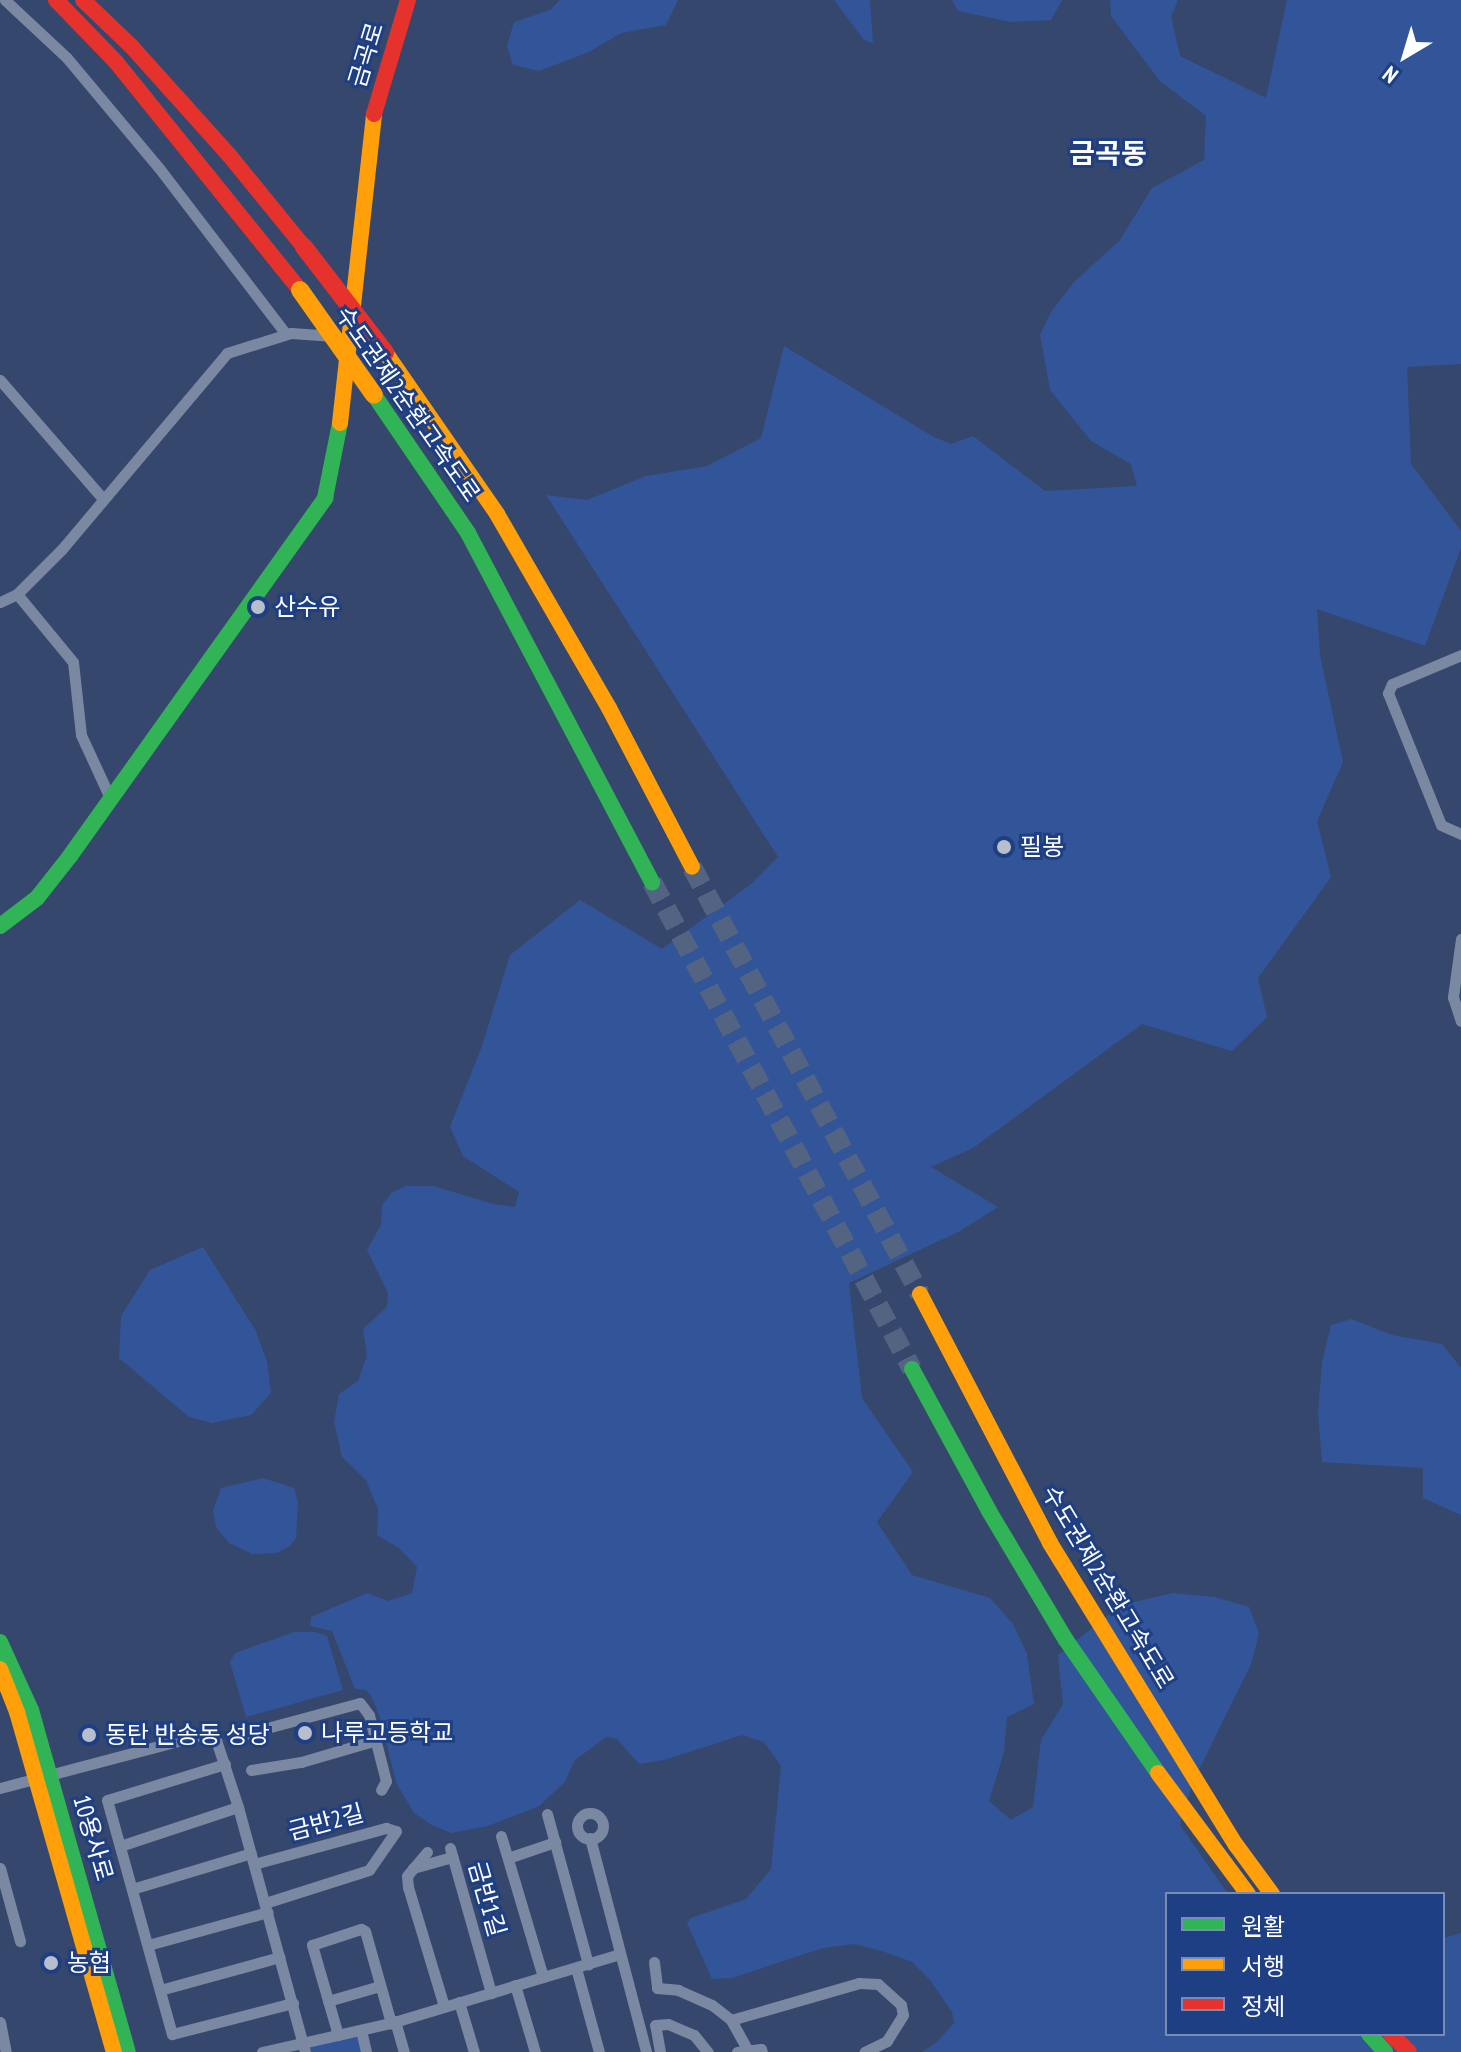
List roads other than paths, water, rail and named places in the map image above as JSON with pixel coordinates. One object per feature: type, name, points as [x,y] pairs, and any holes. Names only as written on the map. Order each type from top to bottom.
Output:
[{"type":"main road","name":"수도권제2순환고속도로","points":[[56,0],[116,62],[300,290],[468,533],[652,882]]},
{"type":"main road","name":"수도권제2순환고속도로","points":[[83,0],[132,47],[229,155],[385,352],[497,514],[609,708],[692,867]]},
{"type":"main road","name":"금곡로","points":[[0,926],[37,898],[111,800],[325,498],[339,433],[346,337],[372,125],[408,0]]},
{"type":"main road","name":"수도권제2순환고속도로","points":[[920,1294],[1050,1543],[1236,1845],[1271,1892]]},
{"type":"main road","points":[[912,1369],[989,1511],[1066,1640],[1137,1745],[1247,1892]]},
{"type":"main road","name":"10용사로","points":[[0,1642],[25,1691],[43,1775],[114,2052]]},
{"type":"main road","name":"10용사로","points":[[0,1669],[43,1775],[128,2052]]},
{"type":"main road","points":[[1371,2036],[1385,2052]]},
{"type":"main road","points":[[1393,2036],[1409,2052]]},
{"type":"street","points":[[5,0],[87,82],[159,168],[286,334]]},
{"type":"street","points":[[0,602],[17,594],[62,549],[227,353],[286,334],[346,337]]},
{"type":"street","points":[[0,380],[103,499]]},
{"type":"street","points":[[17,594],[73,662],[81,735],[111,800]]},
{"type":"street","points":[[1461,655],[1392,684],[1388,693],[1441,825],[1461,834]]},
{"type":"street","points":[[1461,939],[1453,997],[1461,1021]]},
{"type":"street","points":[[241,1735],[360,1703],[369,1715],[386,1781],[381,1790]]},
{"type":"street","points":[[0,1788],[206,1735],[219,1745],[304,2046]]},
{"type":"street","points":[[251,1770],[301,1762],[376,1740]]},
{"type":"street","points":[[225,1764],[107,1800],[172,2034],[293,2003]]},
{"type":"street","points":[[120,1846],[238,1807]]},
{"type":"street","points":[[547,1814],[599,2052]]},
{"type":"street","name":"금반2길","points":[[132,1889],[386,1828],[396,1831],[369,1870],[267,1908],[148,1945]]},
{"type":"street","points":[[501,1836],[508,1858]]},
{"type":"street","points":[[590,1838],[646,2052]]},
{"type":"street","name":"금반1길","points":[[543,1977],[508,1858],[555,1842]]},
{"type":"street","points":[[427,1852],[407,1876],[408,1887],[444,2006]]},
{"type":"street","name":"금반1길","points":[[413,1868],[451,1852],[491,1993]]},
{"type":"street","points":[[0,1868],[20,1941]]},
{"type":"street","points":[[338,2035],[312,1948],[315,1942],[364,1930],[404,2052]]},
{"type":"street","points":[[262,2052],[304,2046],[393,2022],[620,1954]]},
{"type":"street","points":[[160,1990],[280,1957]]},
{"type":"street","points":[[654,1962],[657,1988],[698,1997],[731,2020],[742,2051],[762,2052]]},
{"type":"street","points":[[731,2020],[859,1983],[878,1984],[901,2005],[903,2015],[887,2041],[864,2052]]},
{"type":"street","points":[[515,1985],[535,2052]]},
{"type":"street","points":[[328,2001],[380,1986]]},
{"type":"street","points":[[459,2002],[474,2052]]},
{"type":"street","points":[[0,2022],[6,2052]]},
{"type":"street","points":[[660,2052],[655,2025],[668,2024],[694,2035],[708,2052]]},
{"type":"street","points":[[361,2030],[366,2052]]},
{"type":"tunnel","points":[[692,867],[920,1294]]},
{"type":"tunnel","points":[[652,882],[912,1369]]},
{"type":"place","name":"산수유","points":[[258,607]]},
{"type":"place","name":"필봉","points":[[1004,847]]},
{"type":"place","name":"나루고등학교","points":[[305,1733]]},
{"type":"place","name":"동탄 반송동 성당","points":[[89,1735]]},
{"type":"place","name":"농협","points":[[51,1963]]},
{"type":"district","name":"금곡동","points":[[1108,153]]}]
